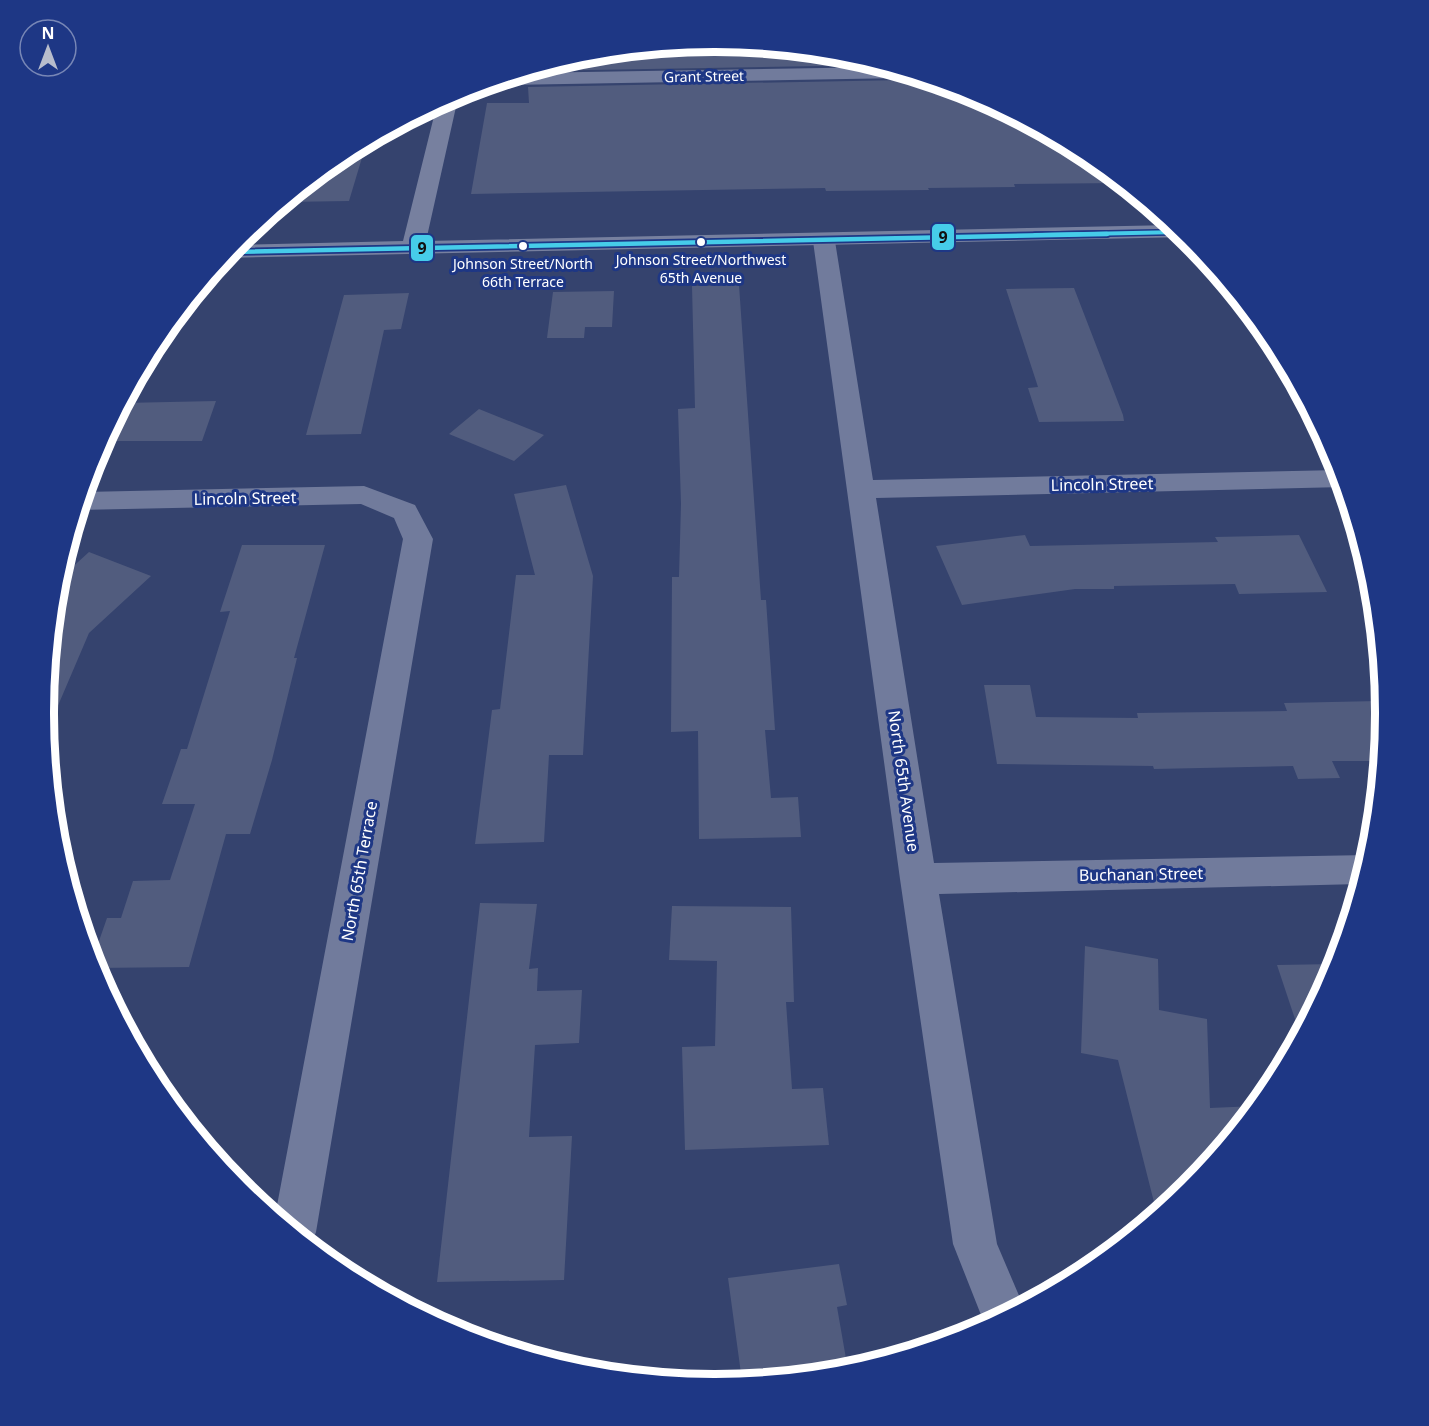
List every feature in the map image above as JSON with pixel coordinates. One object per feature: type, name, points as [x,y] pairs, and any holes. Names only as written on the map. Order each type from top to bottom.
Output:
[{"type":"street","name":"Grant Street","points":[[533,79],[875,73]]},
{"type":"street","points":[[414,248],[445,111]]},
{"type":"street","points":[[242,252],[1167,232]]},
{"type":"street","name":"North 65th Avenue","points":[[824,241],[918,879],[975,1244],[1001,1308]]},
{"type":"street","name":"Lincoln Street","points":[[862,489],[1332,479]]},
{"type":"street","name":"Lincoln Street","points":[[89,501],[364,495],[405,512]]},
{"type":"street","name":"North 65th Terrace","points":[[296,1224],[418,539],[405,512]]},
{"type":"street","name":"Buchanan Street","points":[[918,879],[1356,869]]},
{"type":"building","points":[[714,52],[801,58],[845,66],[563,70],[628,58]]},
{"type":"building","points":[[901,80],[967,103],[1007,121],[1045,141],[1109,183],[1014,184],[1015,187],[928,188],[929,190],[826,191],[825,188],[471,194],[487,103],[529,103],[528,87]]},
{"type":"building","points":[[363,154],[349,201],[296,202]]},
{"type":"building","points":[[739,285],[761,600],[766,600],[775,730],[765,730],[771,798],[798,797],[801,837],[699,839],[698,731],[671,732],[672,577],[679,577],[681,504],[678,409],[695,408],[692,286]]},
{"type":"building","points":[[1074,288],[1124,421],[1039,422],[1028,388],[1038,387],[1006,289]]},
{"type":"building","points":[[614,291],[612,327],[585,327],[584,338],[547,338],[553,292]]},
{"type":"building","points":[[409,293],[401,329],[384,330],[361,434],[306,435],[344,295]]},
{"type":"building","points":[[216,401],[202,441],[113,441],[132,403]]},
{"type":"building","points":[[479,409],[544,435],[514,461],[449,434]]},
{"type":"building","points":[[566,485],[593,576],[583,755],[549,755],[544,842],[475,844],[492,710],[500,709],[516,575],[535,575],[514,494]]},
{"type":"building","points":[[1025,535],[1030,546],[1218,542],[1215,537],[1299,535],[1327,592],[1239,594],[1235,584],[1114,586],[1114,589],[1075,589],[962,605],[936,546]]},
{"type":"building","points":[[242,545],[325,545],[294,658],[297,658],[272,760],[250,834],[226,834],[189,967],[105,968],[97,947],[107,918],[121,918],[133,881],[170,880],[195,804],[162,804],[181,749],[187,749],[230,611],[220,612]]},
{"type":"building","points":[[89,552],[151,576],[89,633],[54,715],[55,670],[71,569]]},
{"type":"building","points":[[984,685],[1030,685],[1036,717],[1138,718],[1137,713],[1287,711],[1284,703],[1375,701],[1373,761],[1332,761],[1340,778],[1298,779],[1293,766],[1154,769],[1153,766],[997,764]]},
{"type":"building","points":[[480,903],[537,904],[529,969],[538,968],[537,991],[582,990],[579,1043],[535,1045],[529,1137],[572,1136],[564,1280],[437,1282]]},
{"type":"building","points":[[672,906],[791,907],[794,1002],[786,1002],[792,1089],[823,1088],[829,1145],[685,1150],[682,1047],[715,1046],[717,961],[669,960]]},
{"type":"building","points":[[1085,946],[1158,959],[1159,1010],[1207,1019],[1210,1108],[1245,1106],[1182,1180],[1155,1205],[1118,1060],[1081,1053]]},
{"type":"building","points":[[1326,964],[1297,1024],[1277,965]]},
{"type":"building","points":[[839,1264],[847,1305],[837,1307],[846,1360],[801,1368],[741,1373],[728,1278]]},
{"type":"transit line","name":"9","points":[[242,252],[1167,232]]},
{"type":"place","name":"Johnson Street/Northwest 65th Avenue","points":[[701,242]]},
{"type":"place","name":"Johnson Street/North 66th Terrace","points":[[523,246]]}]
